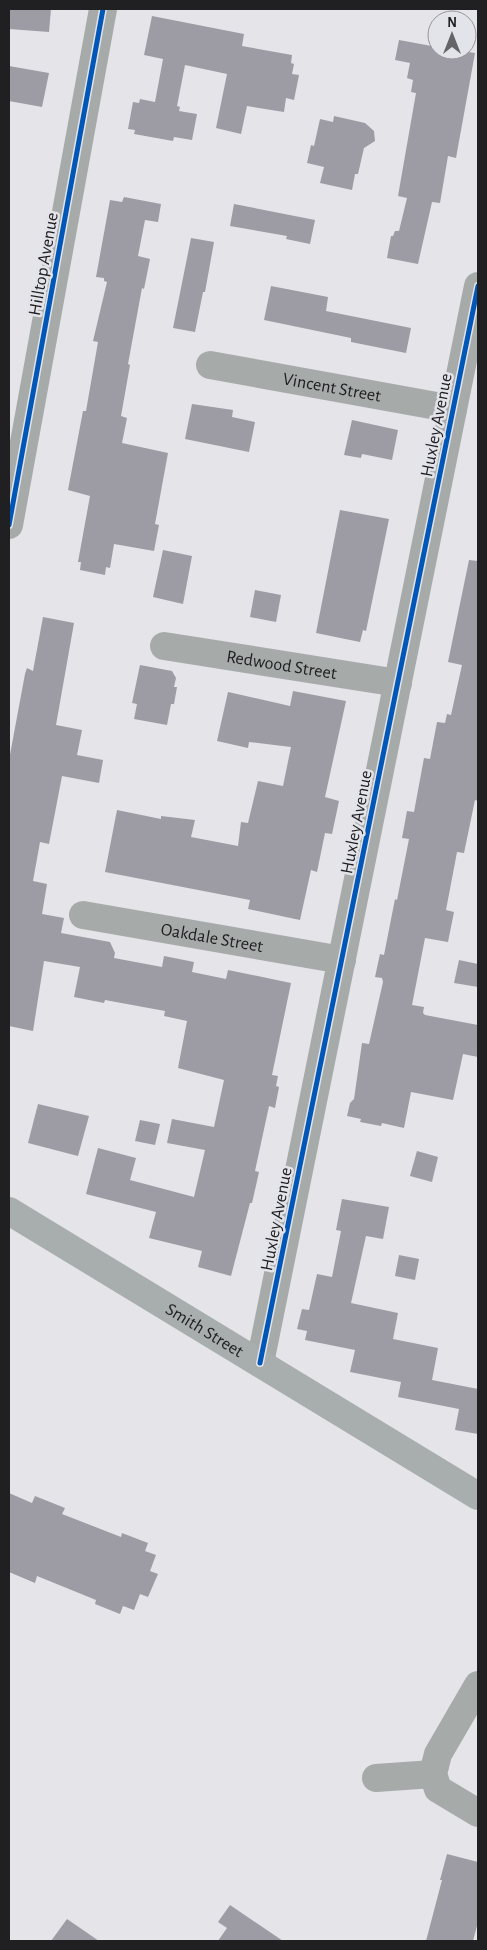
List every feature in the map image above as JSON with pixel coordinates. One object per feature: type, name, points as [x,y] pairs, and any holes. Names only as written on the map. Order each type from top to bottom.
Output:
[{"type":"main road","name":"Smith Street","points":[[9,1210],[478,1496]]},
{"type":"street","name":"Hilltop Avenue","points":[[9,525],[14,468],[103,9]]},
{"type":"street","name":"Huxley Avenue","points":[[260,1363],[478,286]]},
{"type":"street","name":"Vincent Street","points":[[210,365],[454,409]]},
{"type":"street","name":"Redwood Street","points":[[164,646],[398,683]]},
{"type":"street","name":"Oakdale Street","points":[[83,915],[342,960]]},
{"type":"street","points":[[478,1685],[438,1754],[434,1774],[438,1788],[478,1813]]},
{"type":"street","points":[[376,1778],[434,1774]]},
{"type":"building","points":[[9,9],[51,9],[49,32],[9,29]]},
{"type":"building","points":[[152,16],[244,34],[242,46],[292,55],[291,63],[294,64],[292,74],[299,75],[294,100],[286,98],[284,112],[247,106],[241,134],[216,128],[227,74],[185,65],[177,106],[180,107],[179,111],[197,114],[192,140],[174,137],[173,141],[134,134],[135,130],[128,129],[133,102],[139,103],[140,99],[155,102],[163,59],[144,55]]},
{"type":"building","points":[[399,40],[427,45],[427,60],[474,60],[456,158],[448,156],[440,203],[432,202],[418,264],[387,258],[391,236],[393,236],[395,231],[399,231],[407,198],[398,196],[416,93],[411,92],[413,80],[407,78],[410,63],[395,60]]},
{"type":"building","points":[[9,66],[49,73],[42,107],[9,101]]},
{"type":"building","points":[[334,116],[365,123],[374,131],[375,141],[364,148],[358,174],[355,174],[352,190],[320,183],[324,167],[307,163],[311,145],[314,146],[320,119],[333,122]]},
{"type":"building","points":[[124,197],[161,204],[158,222],[145,220],[138,256],[150,259],[144,289],[142,288],[128,364],[130,365],[121,416],[127,418],[122,443],[168,453],[155,524],[159,525],[154,551],[114,544],[110,568],[106,567],[105,575],[80,570],[81,562],[78,562],[90,496],[68,490],[83,411],[86,411],[98,342],[93,341],[107,282],[104,281],[104,278],[96,277],[110,200],[122,202]]},
{"type":"building","points":[[234,204],[315,220],[310,244],[286,239],[287,236],[230,226]]},
{"type":"building","points":[[191,238],[214,242],[205,292],[203,292],[195,332],[173,328]]},
{"type":"building","points":[[271,286],[328,297],[326,311],[411,328],[406,353],[351,342],[351,338],[264,320]]},
{"type":"building","points":[[192,404],[233,410],[232,417],[255,422],[249,452],[185,439]]},
{"type":"building","points":[[352,420],[398,430],[392,460],[362,454],[361,458],[344,455]]},
{"type":"building","points":[[340,510],[389,519],[366,631],[363,630],[360,642],[316,633]]},
{"type":"building","points":[[163,550],[192,556],[183,604],[153,597]]},
{"type":"building","points":[[469,560],[478,561],[478,801],[475,800],[464,853],[457,852],[446,910],[454,912],[448,942],[425,938],[412,1005],[424,1007],[423,1013],[425,1015],[478,1025],[478,1057],[463,1054],[453,1100],[411,1092],[404,1128],[382,1123],[381,1126],[360,1122],[361,1119],[347,1116],[350,1103],[354,1099],[362,1043],[369,1044],[383,982],[382,978],[375,977],[380,954],[384,955],[409,839],[402,838],[407,811],[414,812],[424,758],[430,759],[437,722],[445,723],[447,714],[451,715],[462,665],[448,662]]},
{"type":"building","points":[[255,590],[281,595],[276,622],[250,617]]},
{"type":"building","points":[[43,617],[74,623],[56,725],[82,730],[77,755],[103,760],[99,783],[62,776],[49,844],[40,842],[33,881],[47,884],[42,914],[64,918],[61,933],[110,942],[115,953],[114,958],[162,967],[164,956],[194,962],[192,972],[226,979],[228,970],[291,983],[272,1075],[278,1076],[276,1086],[279,1087],[275,1108],[269,1106],[255,1171],[259,1172],[231,1276],[198,1267],[202,1251],[149,1238],[156,1212],[86,1194],[98,1148],[136,1158],[130,1180],[194,1197],[205,1150],[167,1143],[172,1119],[214,1127],[224,1080],[178,1068],[187,1021],[164,1016],[165,1011],[105,1000],[104,1003],[74,997],[80,967],[44,961],[33,1031],[9,1026],[9,760],[25,674],[27,668],[33,671]]},
{"type":"building","points":[[140,665],[172,671],[176,678],[174,687],[177,687],[174,704],[171,704],[167,725],[134,719],[137,704],[132,703]]},
{"type":"building","points":[[293,691],[346,701],[325,797],[339,801],[332,834],[325,833],[317,872],[311,870],[300,920],[248,909],[250,900],[105,872],[117,810],[161,819],[161,816],[195,820],[191,837],[238,846],[241,822],[248,823],[258,781],[283,786],[291,747],[249,742],[248,748],[217,741],[228,692],[290,706]]},
{"type":"building","points":[[459,960],[478,964],[478,987],[454,983]]},
{"type":"building","points":[[38,1104],[89,1116],[78,1156],[28,1143]]},
{"type":"building","points":[[140,1120],[160,1124],[155,1145],[135,1141]]},
{"type":"building","points":[[417,1151],[438,1157],[432,1182],[410,1176]]},
{"type":"building","points":[[342,1199],[389,1207],[383,1239],[366,1236],[351,1303],[398,1313],[393,1339],[438,1348],[432,1380],[478,1389],[478,1434],[455,1430],[459,1409],[398,1397],[401,1382],[350,1372],[355,1350],[305,1340],[307,1331],[297,1329],[302,1309],[309,1310],[317,1274],[332,1277],[341,1231],[336,1230]]},
{"type":"building","points":[[399,1255],[419,1259],[415,1280],[395,1276]]},
{"type":"building","points":[[9,1493],[32,1503],[35,1496],[65,1508],[62,1514],[121,1537],[122,1533],[148,1543],[145,1551],[156,1555],[150,1571],[158,1574],[148,1597],[140,1594],[134,1610],[123,1606],[120,1614],[95,1604],[96,1600],[37,1576],[35,1583],[9,1572]]},
{"type":"building","points":[[447,1854],[478,1862],[478,1922],[473,1941],[426,1941]]},
{"type":"building","points":[[230,1905],[283,1941],[218,1941],[227,1928],[218,1922]]},
{"type":"building","points":[[67,1919],[99,1941],[51,1941]]},
{"type":"cycle path","points":[[9,525],[103,9]]},
{"type":"cycle path","points":[[260,1363],[478,286]]}]
